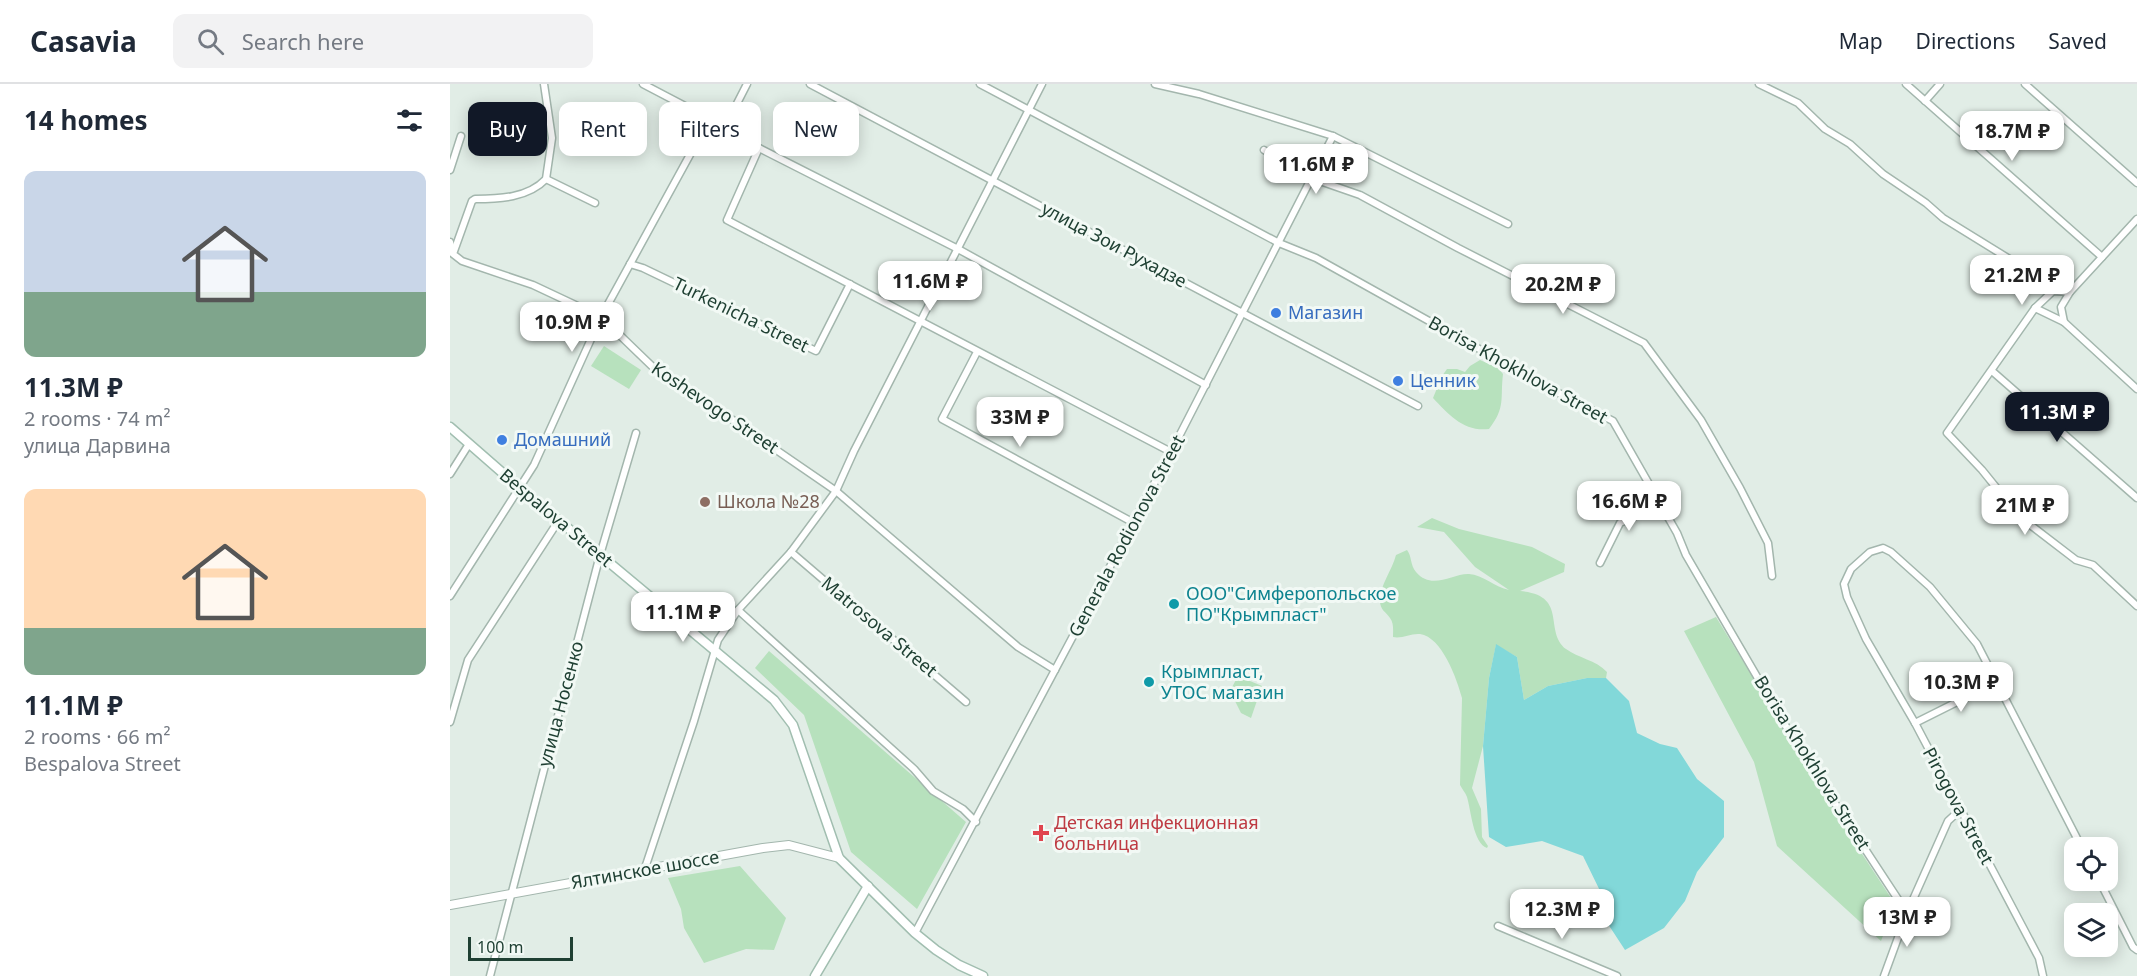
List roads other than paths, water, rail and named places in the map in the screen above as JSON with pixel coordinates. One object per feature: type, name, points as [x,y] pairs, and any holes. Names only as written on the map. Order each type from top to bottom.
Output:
[{"type":"main road","name":"Bespalova Street","points":[[450,427],[774,700],[793,725],[839,858],[915,933],[950,959],[983,976]]},
{"type":"main road","points":[[815,976],[868,886]]},
{"type":"street","points":[[453,254],[472,201],[512,196],[531,190],[546,179],[552,138],[544,84]]},
{"type":"street","points":[[643,84],[676,102]]},
{"type":"street","points":[[738,102],[747,84]]},
{"type":"street","name":"улица Зои Рухадзе","points":[[810,84],[1418,406]]},
{"type":"street","name":"Borisa Khokhlova Street","points":[[980,84],[1279,243],[1316,258],[1612,421],[1661,504],[1686,555],[1798,747],[1907,913]]},
{"type":"street","points":[[644,871],[718,640],[738,610],[790,552],[836,491],[854,451],[1042,84]]},
{"type":"street","points":[[1155,84],[1199,94],[1333,136],[1509,224]]},
{"type":"street","points":[[1759,84],[1798,103],[1825,129],[1850,144],[1883,174],[1926,203],[1943,218],[2045,281],[2053,291],[2070,292]]},
{"type":"street","points":[[1906,84],[2102,257]]},
{"type":"street","points":[[1925,100],[1940,84]]},
{"type":"street","points":[[2025,84],[2137,183]]},
{"type":"street","points":[[450,170],[461,136]]},
{"type":"street","name":"Generala Rodionova Street","points":[[915,933],[1134,524],[1333,136]]},
{"type":"street","points":[[761,149],[958,249],[1206,385]]},
{"type":"street","points":[[1264,150],[1311,178],[1360,195],[1644,343],[1701,420],[1740,488],[1768,543],[1772,576]]},
{"type":"street","points":[[450,596],[521,489],[601,317],[689,156]]},
{"type":"street","points":[[755,156],[727,220],[1171,452]]},
{"type":"street","points":[[546,179],[595,203]]},
{"type":"street","points":[[2064,322],[2061,307],[2070,292],[2137,219]]},
{"type":"street","points":[[450,242],[453,254]]},
{"type":"street","name":"Koshevogo Street","points":[[453,254],[462,261],[533,285],[601,317],[658,372],[836,491],[1018,647],[1055,670]]},
{"type":"street","name":"Turkenicha Street","points":[[630,264],[643,268],[816,351],[850,284]]},
{"type":"street","points":[[2053,291],[2015,335],[1947,433],[1982,470],[2020,517],[2076,560],[2093,565],[2137,606]]},
{"type":"street","points":[[2036,308],[2064,322],[2137,389]]},
{"type":"street","points":[[977,352],[942,419],[1134,524]]},
{"type":"street","points":[[1992,371],[2137,498]]},
{"type":"street","name":"улица Носенко","points":[[490,976],[600,555],[636,433]]},
{"type":"street","points":[[450,474],[469,444]]},
{"type":"street","points":[[1600,563],[1620,523],[1661,504]]},
{"type":"street","points":[[450,722],[468,660],[559,520]]},
{"type":"street","name":"Pirogova Street","points":[[1997,682],[1977,644],[1930,587],[1891,552],[1882,548],[1870,552],[1851,569],[1844,584],[1847,597],[1866,639],[1915,723],[2039,958],[2043,976]]},
{"type":"street","name":"Matrosova Street","points":[[790,552],[966,702]]},
{"type":"street","points":[[738,610],[914,769],[933,791],[963,809],[976,822]]},
{"type":"street","points":[[1915,723],[1997,682],[2076,837]]},
{"type":"street","points":[[1884,976],[1907,913],[1948,821],[1960,810]]},
{"type":"street","points":[[818,853],[829,848],[833,840]]},
{"type":"street","name":"Ялтинское шоссе","points":[[450,905],[763,848],[789,845],[839,858]]},
{"type":"street","points":[[2104,891],[2133,947],[2137,950]]},
{"type":"street","points":[[1498,926],[1617,976]]},
{"type":"water","points":[[1496,644],[1517,657],[1524,700],[1548,686],[1587,678],[1606,678],[1629,701],[1637,733],[1660,744],[1677,748],[1697,779],[1724,801],[1724,837],[1697,872],[1685,901],[1664,928],[1625,950],[1608,924],[1604,899],[1583,856],[1542,841],[1506,847],[1489,837],[1483,746],[1489,678]]},
{"type":"place","name":"Магазин","points":[[1276,313]]},
{"type":"place","name":"Ценник","points":[[1398,381]]},
{"type":"place","name":"Домашний","points":[[502,440]]},
{"type":"place","name":"Школа №28","points":[[705,502]]},
{"type":"place","name":"ООО\"Симферопольское ПО\"Крымпласт\"","points":[[1174,604]]},
{"type":"place","name":"Крымпласт, УТОС магазин","points":[[1149,682]]},
{"type":"place","name":"Детская инфекционная больница","points":[[1041,833]]}]
